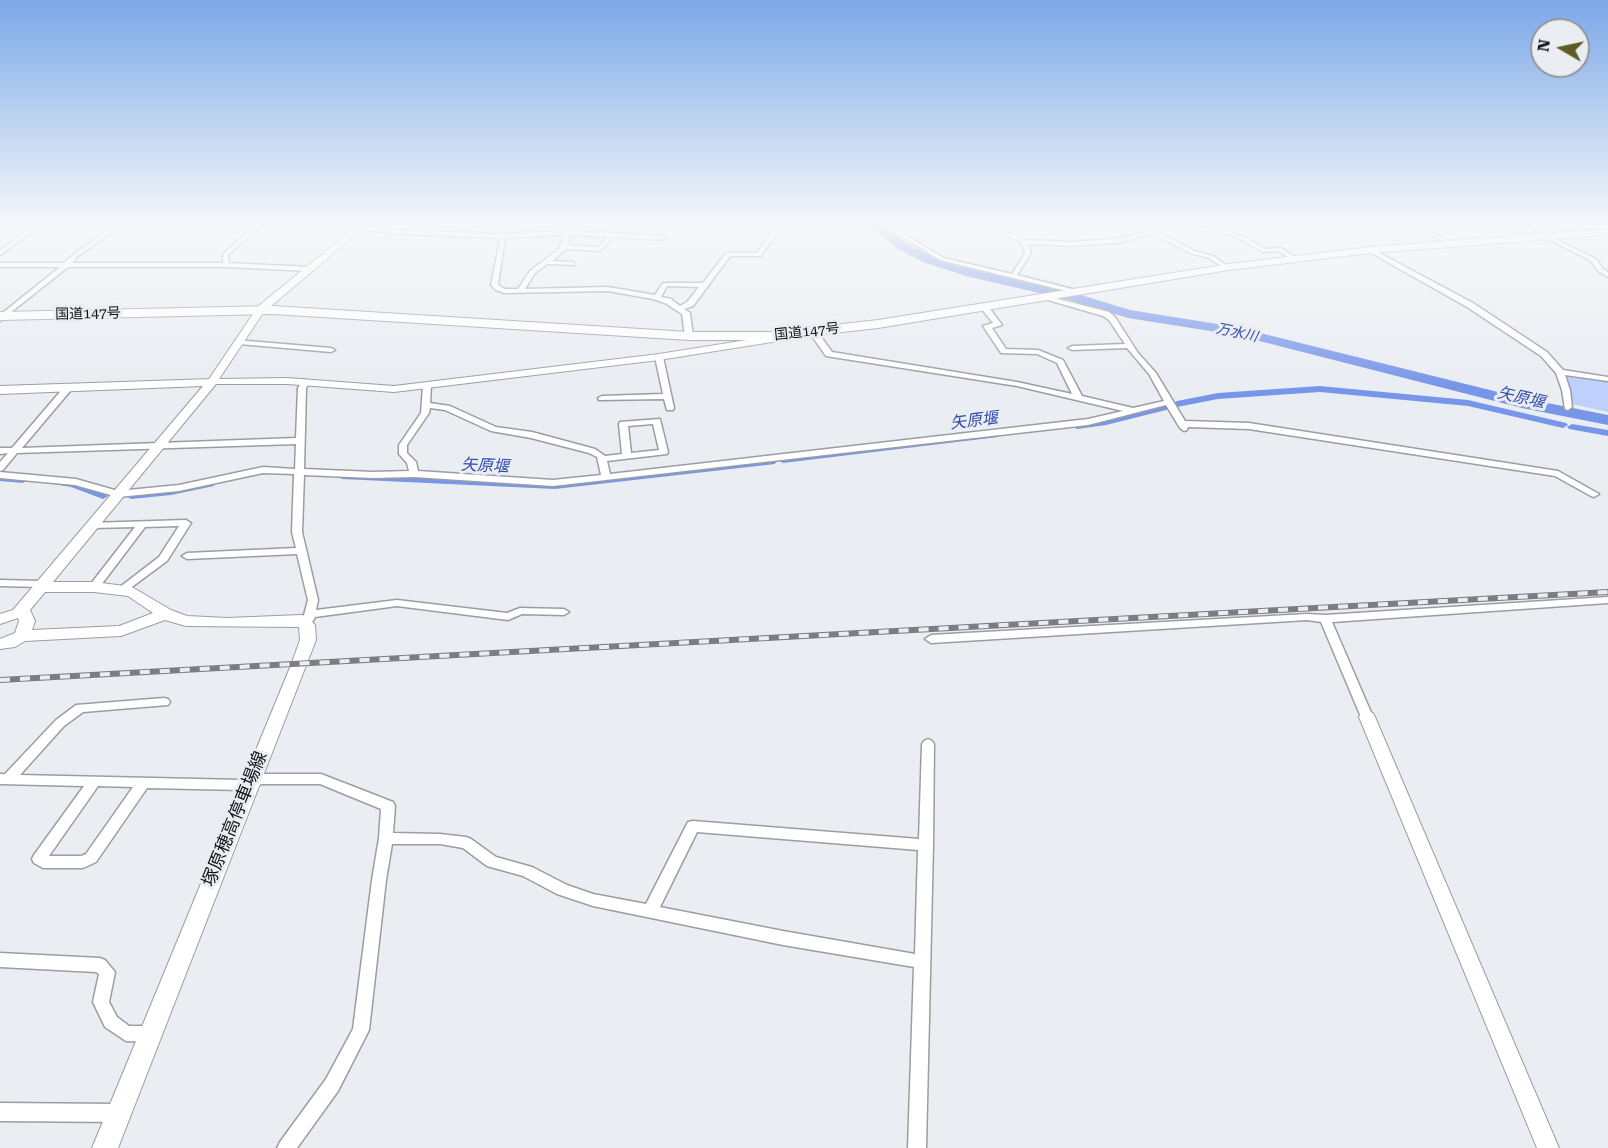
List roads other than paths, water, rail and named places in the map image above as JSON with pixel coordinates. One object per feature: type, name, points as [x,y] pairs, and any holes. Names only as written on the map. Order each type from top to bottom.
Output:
[{"type":"highway","name":"国道147号","points":[[1,317],[260,310],[689,336],[743,337],[813,333],[1161,278]]},
{"type":"main road","points":[[260,310],[299,278]]},
{"type":"main road","points":[[0,390],[213,382]]},
{"type":"main road","points":[[19,613],[213,382]]},
{"type":"main road","points":[[41,585],[121,590],[145,599],[165,614],[205,623],[309,619]]},
{"type":"main road","points":[[0,619],[19,613],[25,614],[27,621],[22,636]]},
{"type":"main road","points":[[0,644],[9,643],[22,636],[121,631],[165,614]]},
{"type":"main road","name":"塚原穂高停車場線","points":[[105,1148],[250,782],[299,665],[308,640],[309,619]]},
{"type":"street","points":[[1,317],[51,278]]},
{"type":"street","points":[[495,278],[494,285],[504,291],[608,289],[657,298],[686,313],[689,336]]},
{"type":"street","points":[[521,290],[529,278]]},
{"type":"street","points":[[680,308],[690,304],[711,278]]},
{"type":"street","points":[[1015,278],[1072,292]]},
{"type":"street","points":[[1418,278],[1500,324],[1544,354],[1560,372],[1566,390],[1568,407]]},
{"type":"street","points":[[657,298],[665,284],[706,285]]},
{"type":"street","points":[[1046,297],[1106,314],[1152,373],[1183,426],[1249,426],[1558,474],[1594,494]]},
{"type":"street","points":[[984,306],[998,325],[987,326],[1004,351],[1038,352],[1060,362],[1079,399]]},
{"type":"street","points":[[213,382],[260,310]]},
{"type":"street","points":[[813,333],[829,354],[1017,384],[1135,411]]},
{"type":"street","points":[[213,382],[306,382],[370,389],[427,386],[659,357],[793,335]]},
{"type":"street","points":[[729,347],[739,343],[743,337]]},
{"type":"street","points":[[239,342],[331,350]]},
{"type":"street","points":[[1072,348],[1130,346]]},
{"type":"street","points":[[659,357],[670,408]]},
{"type":"street","points":[[1560,372],[1608,380]]},
{"type":"street","points":[[306,382],[302,388],[299,441],[301,470],[297,532],[299,551],[313,600],[309,619],[397,603],[508,617],[520,611],[564,612]]},
{"type":"street","points":[[414,474],[411,462],[403,454],[404,445],[425,413],[427,386]]},
{"type":"street","points":[[0,468],[68,388]]},
{"type":"street","points":[[602,398],[667,396]]},
{"type":"street","points":[[0,475],[76,482],[118,494],[179,488],[250,471],[301,470],[373,475],[414,474],[553,483],[1088,422],[1169,402]]},
{"type":"street","points":[[427,405],[447,408],[494,429],[532,435],[592,451],[602,459],[606,478]]},
{"type":"street","points":[[602,459],[664,452],[657,421],[623,424],[627,456]]},
{"type":"street","points":[[0,451],[299,441]]},
{"type":"street","points":[[92,525],[186,523],[163,558],[121,590]]},
{"type":"street","points":[[94,587],[142,524]]},
{"type":"street","points":[[187,556],[299,551]]},
{"type":"street","points":[[0,583],[41,585]]},
{"type":"street","points":[[931,639],[1295,617],[1325,619],[1608,600]]},
{"type":"street","points":[[1325,619],[1548,1148]]},
{"type":"street","points":[[4,779],[60,723],[80,708],[164,702]]},
{"type":"street","points":[[917,1148],[928,744]]},
{"type":"street","points":[[4,779],[241,785],[262,779],[321,778],[388,806],[386,838],[361,1030],[332,1085],[286,1148]]},
{"type":"street","points":[[94,782],[39,859],[43,862],[82,862],[91,858],[142,784]]},
{"type":"street","points":[[650,912],[693,826],[926,845]]},
{"type":"street","points":[[386,838],[440,839],[466,843],[492,862],[527,871],[562,890],[650,912],[922,962]]},
{"type":"street","points":[[0,960],[100,965],[107,972],[101,1002],[111,1022],[126,1034],[150,1034]]},
{"type":"street","points":[[0,1112],[118,1113]]},
{"type":"waterway","name":"万水川","points":[[990,278],[1073,297],[1128,314],[1236,331],[1522,403],[1608,420]]},
{"type":"waterway","name":"矢原堰","points":[[1177,404],[1218,396],[1320,389],[1468,403]]},
{"type":"waterway","name":"矢原堰","points":[[1472,404],[1563,425]]},
{"type":"waterway","name":"矢原堰","points":[[1077,426],[1106,422],[1167,407]]},
{"type":"waterway","name":"矢原堰","points":[[1572,427],[1608,433]]},
{"type":"waterway","name":"矢原堰","points":[[783,460],[994,435]]},
{"type":"waterway","name":"矢原堰","points":[[670,473],[771,462]]},
{"type":"waterway","name":"矢原堰","points":[[342,476],[555,486],[663,474]]},
{"type":"waterway","name":"矢原堰","points":[[0,478],[23,480]]},
{"type":"waterway","name":"矢原堰","points":[[58,482],[73,484],[103,496]]},
{"type":"waterway","name":"矢原堰","points":[[131,496],[171,492],[210,484]]},
{"type":"railway","points":[[0,680],[1608,592]]}]
